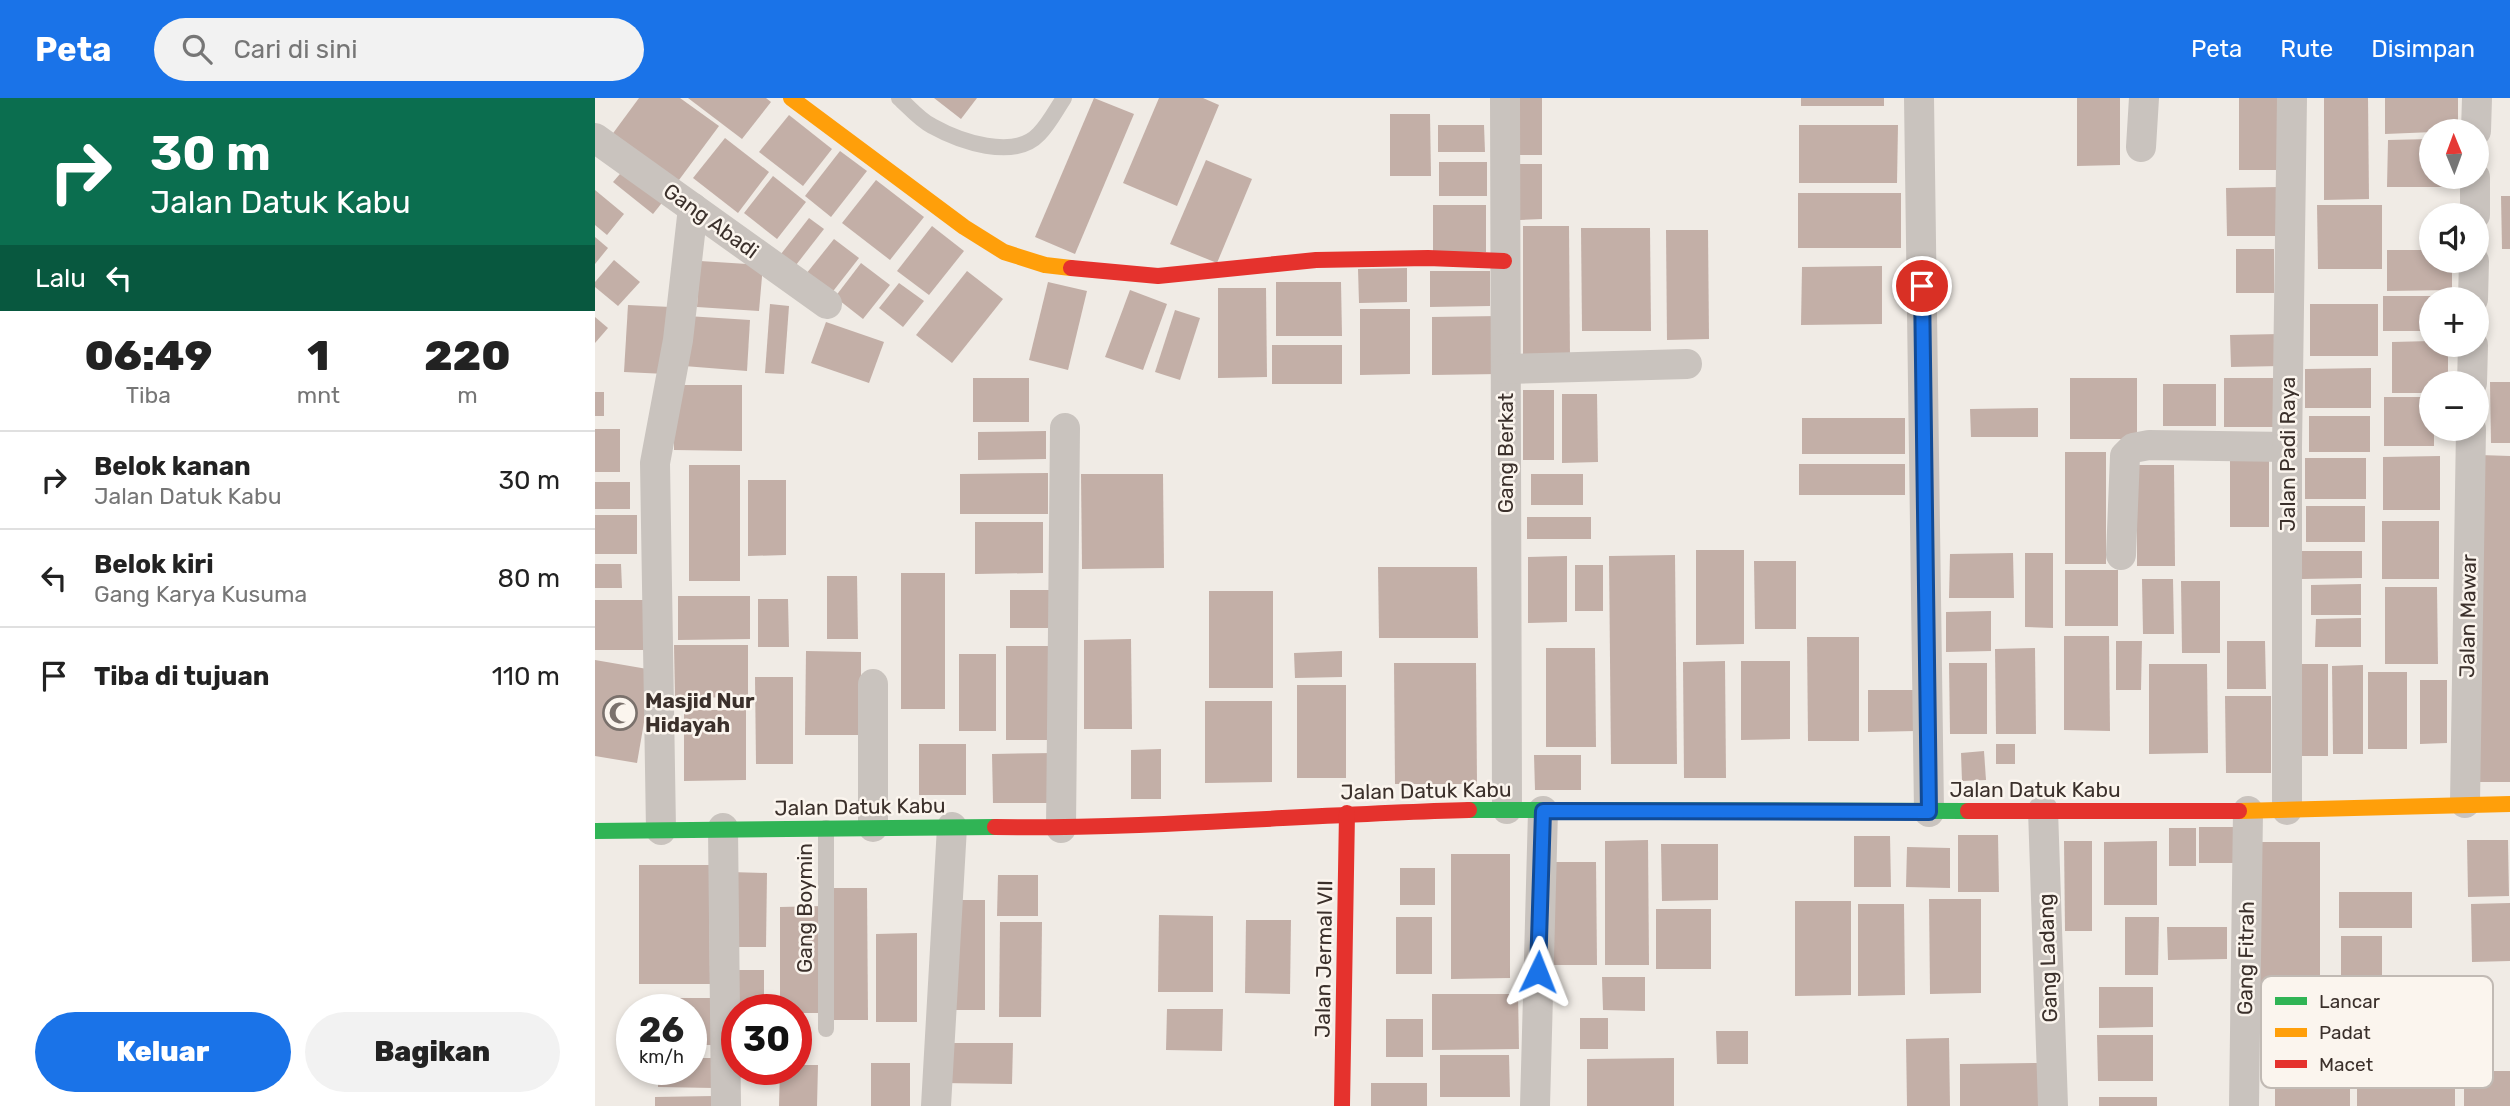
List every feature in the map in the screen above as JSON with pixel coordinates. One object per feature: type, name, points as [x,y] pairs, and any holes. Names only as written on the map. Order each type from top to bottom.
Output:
[{"type":"street","points":[[791,98],[964,227],[1004,252],[1045,265],[1158,276],[1316,260],[1428,258],[1504,261]]},
{"type":"street","name":"Gang Berkat","points":[[1505,98],[1507,809]]},
{"type":"street","points":[[1919,98],[1929,812]]},
{"type":"street","points":[[2141,146],[2144,98]]},
{"type":"street","name":"Jalan Padi Raya","points":[[2287,810],[2287,447],[2292,98]]},
{"type":"street","points":[[2476,119],[2477,98]]},
{"type":"street","name":"Gang Abadi","points":[[595,138],[827,304]]},
{"type":"street","points":[[661,830],[655,463],[678,340],[693,208]]},
{"type":"street","points":[[1506,369],[1687,364]]},
{"type":"street","points":[[1061,828],[1065,428]]},
{"type":"street","name":"Jalan Mawar","points":[[2465,803],[2471,441]]},
{"type":"street","points":[[2121,555],[2125,456],[2133,449],[2149,445],[2287,447]]},
{"type":"street","points":[[873,684],[873,827]]},
{"type":"street","name":"Jalan Datuk Kabu","points":[[595,831],[873,827],[1061,828],[1347,813],[1507,809],[2248,811],[2465,803],[2510,804]]},
{"type":"street","name":"Gang Ladang","points":[[2043,810],[2053,1106]]},
{"type":"street","points":[[1535,1106],[1543,811]]},
{"type":"street","name":"Gang Fitrah","points":[[2245,1106],[2248,811]]},
{"type":"street","name":"Jalan Jermal VII","points":[[1342,1106],[1347,813]]},
{"type":"street","points":[[936,1106],[952,827]]},
{"type":"street","points":[[723,828],[726,1106]]},
{"type":"lane","points":[[899,98],[930,125],[968,142],[994,148],[1017,146],[1038,136],[1064,98]]},
{"type":"lane","name":"Gang Boymin","points":[[825,828],[826,1029]]},
{"type":"building","points":[[639,98],[680,98],[719,126],[676,184],[611,136]]},
{"type":"building","points":[[688,98],[766,98],[771,102],[742,139]]},
{"type":"building","points":[[934,98],[977,98],[961,119]]},
{"type":"building","points":[[1094,98],[1134,114],[1075,254],[1035,237]]},
{"type":"building","points":[[1159,98],[1203,98],[1219,105],[1177,206],[1123,183]]},
{"type":"building","points":[[1516,98],[1542,98],[1542,155],[1517,155]]},
{"type":"building","points":[[1801,98],[1884,98],[1884,106],[1801,106]]},
{"type":"building","points":[[2077,98],[2120,98],[2120,165],[2077,166]]},
{"type":"building","points":[[2239,98],[2279,98],[2279,170],[2239,170]]},
{"type":"building","points":[[2324,98],[2368,98],[2369,199],[2324,200]]},
{"type":"building","points":[[2385,98],[2458,98],[2458,119],[2419,119],[2419,133],[2385,134]]},
{"type":"building","points":[[1390,114],[1430,114],[1431,176],[1390,176]]},
{"type":"building","points":[[789,115],[832,149],[803,186],[759,152]]},
{"type":"building","points":[[1438,125],[1484,125],[1485,152],[1438,152]]},
{"type":"building","points":[[1799,125],[1898,125],[1897,183],[1799,183]]},
{"type":"building","points":[[725,138],[769,172],[738,213],[693,178]]},
{"type":"building","points":[[2419,139],[2419,187],[2387,187],[2388,140]]},
{"type":"building","points":[[840,151],[867,171],[831,217],[805,196]]},
{"type":"building","points":[[1206,160],[1252,179],[1217,263],[1170,244]]},
{"type":"building","points":[[1439,162],[1487,162],[1487,196],[1439,196]]},
{"type":"building","points":[[1519,164],[1542,164],[1542,219],[1520,220]]},
{"type":"building","points":[[626,167],[665,199],[653,214],[613,182]]},
{"type":"building","points":[[773,176],[806,202],[777,239],[744,213]]},
{"type":"building","points":[[876,180],[924,217],[890,260],[842,223]]},
{"type":"building","points":[[2279,187],[2278,236],[2227,236],[2226,188]]},
{"type":"building","points":[[595,190],[624,214],[607,235],[595,225]]},
{"type":"building","points":[[1798,193],[1901,193],[1901,248],[1798,248]]},
{"type":"building","points":[[2501,196],[2510,196],[2510,249],[2502,249]]},
{"type":"building","points":[[1433,205],[1486,205],[1486,252],[1433,252]]},
{"type":"building","points":[[2317,205],[2382,205],[2382,269],[2318,269]]},
{"type":"building","points":[[809,218],[824,229],[796,265],[781,254]]},
{"type":"building","points":[[932,226],[964,251],[929,295],[897,271]]},
{"type":"building","points":[[1523,226],[1569,226],[1570,360],[1523,359]]},
{"type":"building","points":[[1581,228],[1650,228],[1651,331],[1582,331]]},
{"type":"building","points":[[1666,230],[1708,230],[1709,339],[1667,340]]},
{"type":"building","points":[[595,237],[608,248],[595,264]]},
{"type":"building","points":[[834,239],[859,258],[827,299],[802,279]]},
{"type":"building","points":[[2236,249],[2274,249],[2274,293],[2236,293]]},
{"type":"building","points":[[2387,250],[2419,250],[2419,273],[2452,273],[2452,287],[2387,291]]},
{"type":"building","points":[[614,260],[640,282],[618,306],[595,287],[595,282]]},
{"type":"building","points":[[700,261],[763,265],[759,311],[697,307]]},
{"type":"building","points":[[861,263],[890,285],[863,319],[835,297]]},
{"type":"building","points":[[1882,266],[1882,324],[1801,325],[1802,267]]},
{"type":"building","points":[[1407,268],[1407,302],[1359,303],[1358,269]]},
{"type":"building","points":[[967,271],[1003,299],[952,363],[916,335]]},
{"type":"building","points":[[1430,271],[1490,271],[1490,306],[1430,307]]},
{"type":"building","points":[[1048,282],[1087,291],[1068,370],[1029,360]]},
{"type":"building","points":[[1276,282],[1341,282],[1342,336],[1276,336]]},
{"type":"building","points":[[899,283],[924,301],[903,327],[879,308]]},
{"type":"building","points":[[1218,288],[1266,288],[1267,377],[1218,378]]},
{"type":"building","points":[[1130,290],[1167,304],[1143,370],[1105,357]]},
{"type":"building","points":[[2383,296],[2419,296],[2419,331],[2383,331]]},
{"type":"building","points":[[770,304],[789,306],[784,374],[765,373]]},
{"type":"building","points":[[2310,304],[2378,304],[2378,356],[2310,356]]},
{"type":"building","points":[[628,305],[671,307],[666,374],[624,372]]},
{"type":"building","points":[[1360,309],[1410,309],[1410,374],[1360,375]]},
{"type":"building","points":[[1175,310],[1200,318],[1180,380],[1155,372]]},
{"type":"building","points":[[687,316],[750,320],[747,371],[684,366]]},
{"type":"building","points":[[1499,316],[1499,374],[1432,375],[1432,317]]},
{"type":"building","points":[[595,317],[608,328],[595,343]]},
{"type":"building","points":[[826,322],[884,342],[869,383],[811,363]]},
{"type":"building","points":[[2280,334],[2281,366],[2231,367],[2230,335]]},
{"type":"building","points":[[2419,341],[2419,357],[2448,357],[2448,371],[2419,371],[2419,393],[2392,393],[2392,342]]},
{"type":"building","points":[[1272,345],[1342,345],[1342,384],[1272,384]]},
{"type":"building","points":[[2371,368],[2371,408],[2305,408],[2305,369]]},
{"type":"building","points":[[973,378],[1029,378],[1029,422],[973,422]]},
{"type":"building","points":[[2070,378],[2137,378],[2137,439],[2070,439]]},
{"type":"building","points":[[2224,378],[2279,378],[2280,427],[2224,427]]},
{"type":"building","points":[[2490,382],[2510,382],[2510,443],[2491,443]]},
{"type":"building","points":[[2163,384],[2216,384],[2216,426],[2163,426]]},
{"type":"building","points":[[674,385],[742,385],[742,451],[674,450]]},
{"type":"building","points":[[1523,390],[1554,390],[1554,460],[1523,460]]},
{"type":"building","points":[[595,392],[604,392],[604,416],[595,416]]},
{"type":"building","points":[[1562,394],[1597,394],[1598,462],[1562,463]]},
{"type":"building","points":[[2384,397],[2419,397],[2419,441],[2434,441],[2434,446],[2384,446]]},
{"type":"building","points":[[2038,408],[2038,437],[1971,437],[1970,409]]},
{"type":"building","points":[[2309,416],[2370,416],[2370,452],[2309,452]]},
{"type":"building","points":[[1802,418],[1905,418],[1905,454],[1802,454]]},
{"type":"building","points":[[595,429],[620,429],[620,472],[595,472]]},
{"type":"building","points":[[1046,431],[1046,459],[978,460],[978,432]]},
{"type":"building","points":[[2065,452],[2106,452],[2106,564],[2065,564]]},
{"type":"building","points":[[2230,455],[2269,455],[2269,527],[2230,527]]},
{"type":"building","points":[[2480,455],[2510,456],[2510,782],[2477,782]]},
{"type":"building","points":[[2440,456],[2440,510],[2383,510],[2383,457]]},
{"type":"building","points":[[2305,458],[2366,458],[2366,499],[2305,499]]},
{"type":"building","points":[[1799,464],[1905,464],[1905,495],[1799,495]]},
{"type":"building","points":[[689,465],[740,465],[740,581],[689,581]]},
{"type":"building","points":[[2137,465],[2174,465],[2175,566],[2137,566]]},
{"type":"building","points":[[1048,473],[1048,514],[960,514],[960,474]]},
{"type":"building","points":[[1081,474],[1163,474],[1164,568],[1082,569]]},
{"type":"building","points":[[1531,474],[1583,474],[1583,505],[1531,505]]},
{"type":"building","points":[[748,480],[786,480],[786,555],[748,556]]},
{"type":"building","points":[[595,482],[630,482],[630,509],[595,509]]},
{"type":"building","points":[[2306,506],[2365,506],[2365,542],[2306,542]]},
{"type":"building","points":[[595,515],[637,515],[637,554],[595,554]]},
{"type":"building","points":[[1527,517],[1591,517],[1591,539],[1527,539]]},
{"type":"building","points":[[2382,521],[2439,521],[2439,579],[2382,579]]},
{"type":"building","points":[[975,522],[1043,522],[1043,573],[975,574]]},
{"type":"building","points":[[1696,550],[1744,550],[1744,644],[1696,645]]},
{"type":"building","points":[[2301,551],[2362,551],[2362,578],[2301,579]]},
{"type":"building","points":[[2013,553],[2014,598],[1949,598],[1950,554]]},
{"type":"building","points":[[2025,553],[2053,553],[2053,628],[2025,627]]},
{"type":"building","points":[[1675,555],[1677,764],[1611,764],[1609,556]]},
{"type":"building","points":[[1567,556],[1567,622],[1528,623],[1528,557]]},
{"type":"building","points":[[1754,561],[1796,561],[1796,629],[1755,629]]},
{"type":"building","points":[[595,564],[621,564],[622,588],[595,588]]},
{"type":"building","points":[[1575,565],[1603,565],[1603,611],[1575,611]]},
{"type":"building","points":[[1378,567],[1477,567],[1478,638],[1379,638]]},
{"type":"building","points":[[2065,570],[2118,570],[2118,626],[2065,626]]},
{"type":"building","points":[[901,573],[945,573],[945,709],[901,709]]},
{"type":"building","points":[[827,576],[857,576],[858,639],[827,639]]},
{"type":"building","points":[[2142,579],[2173,579],[2174,634],[2143,634]]},
{"type":"building","points":[[2181,581],[2220,581],[2220,653],[2182,653]]},
{"type":"building","points":[[2361,584],[2361,615],[2311,615],[2311,585]]},
{"type":"building","points":[[2385,587],[2437,587],[2438,664],[2385,664]]},
{"type":"building","points":[[1010,590],[1060,590],[1060,628],[1010,628]]},
{"type":"building","points":[[1209,591],[1273,591],[1273,688],[1209,688]]},
{"type":"building","points":[[678,596],[750,596],[750,639],[678,640]]},
{"type":"building","points":[[758,599],[788,599],[789,647],[758,647]]},
{"type":"building","points":[[595,600],[645,600],[646,650],[595,650]]},
{"type":"building","points":[[1991,611],[1991,651],[1946,652],[1946,612]]},
{"type":"building","points":[[2361,618],[2361,647],[2315,647],[2316,619]]},
{"type":"building","points":[[2064,636],[2109,636],[2110,731],[2064,730]]},
{"type":"building","points":[[1807,637],[1859,637],[1859,741],[1808,741]]},
{"type":"building","points":[[1131,639],[1132,729],[1084,729],[1084,640]]},
{"type":"building","points":[[2116,641],[2142,641],[2141,690],[2116,690]]},
{"type":"building","points":[[2227,641],[2265,641],[2266,689],[2227,689]]},
{"type":"building","points":[[674,645],[748,645],[748,697],[675,698]]},
{"type":"building","points":[[1006,646],[1052,646],[1053,740],[1006,740]]},
{"type":"building","points":[[1546,648],[1595,648],[1596,747],[1546,747]]},
{"type":"building","points":[[2035,648],[2036,734],[1996,734],[1995,649]]},
{"type":"building","points":[[806,651],[861,652],[861,735],[805,735]]},
{"type":"building","points":[[1342,651],[1342,677],[1295,678],[1294,653]]},
{"type":"building","points":[[959,654],[996,654],[996,731],[959,731]]},
{"type":"building","name":"Masjid Nur Hidayah","points":[[595,660],[653,670],[637,763],[595,756]]},
{"type":"building","points":[[1725,661],[1726,778],[1684,778],[1683,662]]},
{"type":"building","points":[[1741,661],[1790,661],[1790,739],[1741,740]]},
{"type":"building","points":[[1394,663],[1476,663],[1477,784],[1395,784]]},
{"type":"building","points":[[1949,663],[1987,663],[1987,734],[1950,734]]},
{"type":"building","points":[[2149,664],[2207,664],[2208,753],[2149,754]]},
{"type":"building","points":[[2299,664],[2328,664],[2328,756],[2299,756]]},
{"type":"building","points":[[2363,665],[2363,754],[2333,754],[2332,666]]},
{"type":"building","points":[[2368,672],[2407,672],[2407,749],[2368,749]]},
{"type":"building","points":[[755,677],[793,677],[793,764],[756,764]]},
{"type":"building","points":[[2420,680],[2447,680],[2447,743],[2420,744]]},
{"type":"building","points":[[1297,685],[1346,685],[1346,778],[1297,778]]},
{"type":"building","points":[[1868,690],[1916,690],[1916,731],[1868,732]]},
{"type":"building","points":[[2225,696],[2271,696],[2271,773],[2226,773]]},
{"type":"building","points":[[1205,701],[1272,701],[1272,782],[1205,783]]},
{"type":"building","points":[[684,710],[746,710],[746,780],[684,781]]},
{"type":"building","points":[[919,744],[966,744],[966,795],[919,795]]},
{"type":"building","points":[[1996,744],[2015,744],[2015,764],[1996,764]]},
{"type":"building","points":[[1161,749],[1161,799],[1131,799],[1131,750]]},
{"type":"building","points":[[1984,751],[1986,780],[1962,781],[1961,753]]},
{"type":"building","points":[[1054,753],[1054,803],[993,803],[992,754]]},
{"type":"building","points":[[1534,755],[1581,755],[1581,790],[1535,790]]},
{"type":"building","points":[[2199,827],[2241,827],[2241,863],[2199,863]]},
{"type":"building","points":[[2169,828],[2196,828],[2196,866],[2169,866]]},
{"type":"building","points":[[1958,835],[1998,835],[1999,892],[1958,892]]},
{"type":"building","points":[[1854,836],[1890,836],[1891,887],[1854,887]]},
{"type":"building","points":[[1648,840],[1649,965],[1605,965],[1605,841]]},
{"type":"building","points":[[2467,840],[2508,840],[2509,896],[2468,897]]},
{"type":"building","points":[[2064,841],[2092,841],[2092,931],[2065,931]]},
{"type":"building","points":[[2157,841],[2157,905],[2104,905],[2104,842]]},
{"type":"building","points":[[2260,842],[2320,842],[2320,976],[2261,976],[2260,984]]},
{"type":"building","points":[[1661,844],[1718,844],[1718,900],[1662,901]]},
{"type":"building","points":[[1907,847],[1950,848],[1950,888],[1906,887]]},
{"type":"building","points":[[1451,854],[1510,854],[1510,978],[1451,979]]},
{"type":"building","points":[[1554,862],[1596,862],[1597,965],[1554,965]]},
{"type":"building","points":[[639,865],[709,865],[710,984],[639,984]]},
{"type":"building","points":[[1400,868],[1435,868],[1435,905],[1400,905]]},
{"type":"building","points":[[730,872],[767,873],[766,947],[731,947]]},
{"type":"building","points":[[998,875],[1038,875],[1038,916],[997,916]]},
{"type":"building","points":[[829,888],[867,888],[868,1020],[829,1020]]},
{"type":"building","points":[[2339,892],[2412,892],[2412,928],[2339,928]]},
{"type":"building","points":[[1929,899],[1981,899],[1981,993],[1930,994]]},
{"type":"building","points":[[953,900],[985,900],[985,1010],[953,1010]]},
{"type":"building","points":[[1795,901],[1851,901],[1851,995],[1795,996]]},
{"type":"building","points":[[2510,903],[2510,961],[2472,962],[2471,904]]},
{"type":"building","points":[[1858,904],[1904,904],[1905,995],[1858,996]]},
{"type":"building","points":[[823,906],[823,1013],[812,1013],[812,994],[780,994],[780,907]]},
{"type":"building","points":[[1656,909],[1711,909],[1711,969],[1656,969]]},
{"type":"building","points":[[1159,915],[1213,916],[1213,992],[1158,992]]},
{"type":"building","points":[[1396,917],[1432,917],[1432,974],[1396,974]]},
{"type":"building","points":[[2125,917],[2159,917],[2158,975],[2125,975]]},
{"type":"building","points":[[1246,920],[1291,920],[1290,994],[1245,993]]},
{"type":"building","points":[[1000,922],[1042,922],[1041,1017],[999,1017]]},
{"type":"building","points":[[2167,927],[2227,927],[2227,959],[2168,960]]},
{"type":"building","points":[[917,933],[917,1022],[876,1022],[876,934]]},
{"type":"building","points":[[2341,936],[2382,936],[2382,976],[2341,976]]},
{"type":"building","points":[[737,970],[764,970],[764,994],[737,994]]},
{"type":"building","points":[[1602,977],[1645,977],[1645,1011],[1603,1010]]},
{"type":"building","points":[[2099,987],[2153,987],[2153,1027],[2099,1028]]},
{"type":"building","points":[[1432,994],[1518,994],[1519,1049],[1432,1050]]},
{"type":"building","points":[[707,998],[715,998],[715,1045],[707,1045]]},
{"type":"building","points":[[1167,1009],[1223,1009],[1222,1051],[1166,1050]]},
{"type":"building","points":[[1580,1018],[1608,1018],[1608,1049],[1580,1049]]},
{"type":"building","points":[[1386,1019],[1423,1019],[1423,1057],[1386,1057]]},
{"type":"building","points":[[1716,1031],[1748,1031],[1748,1064],[1717,1064]]},
{"type":"building","points":[[2097,1035],[2153,1035],[2153,1081],[2098,1081]]},
{"type":"building","points":[[1949,1038],[1950,1106],[1907,1106],[1906,1039]]},
{"type":"building","points":[[941,1043],[1013,1043],[1012,1084],[941,1083]]},
{"type":"building","points":[[1440,1055],[1509,1055],[1510,1097],[1440,1097]]},
{"type":"building","points":[[707,1058],[714,1058],[714,1088],[658,1087],[707,1085]]},
{"type":"building","points":[[1674,1058],[1674,1106],[1587,1106],[1587,1059]]},
{"type":"building","points":[[871,1063],[910,1063],[910,1106],[871,1106]]},
{"type":"building","points":[[2041,1063],[2042,1106],[1960,1106],[1960,1064]]},
{"type":"building","points":[[812,1065],[818,1065],[817,1106],[779,1106],[780,1085],[812,1085]]},
{"type":"building","points":[[2493,1071],[2510,1071],[2510,1106],[2464,1106],[2464,1088],[2493,1088]]},
{"type":"building","points":[[1371,1083],[1427,1083],[1427,1106],[1371,1106]]},
{"type":"building","points":[[2275,1088],[2350,1088],[2350,1106],[2275,1106]]},
{"type":"building","points":[[2357,1088],[2455,1088],[2455,1106],[2357,1106]]},
{"type":"building","points":[[713,1096],[713,1106],[655,1106],[655,1097]]},
{"type":"building","points":[[2099,1097],[2157,1097],[2157,1106],[2099,1106]]},
{"type":"traffic: fast","points":[[1469,810],[1968,811]]},
{"type":"traffic: fast","points":[[595,831],[995,827]]},
{"type":"traffic: slow","points":[[791,98],[964,227],[1004,252],[1045,265],[1071,268]]},
{"type":"traffic: slow","points":[[2239,811],[2510,804]]},
{"type":"traffic: jam","points":[[1071,268],[1158,276],[1316,260],[1428,258],[1504,261]]},
{"type":"traffic: jam","points":[[995,827],[1173,824],[1469,810]]},
{"type":"traffic: jam","points":[[1968,811],[2239,811]]},
{"type":"traffic: jam","points":[[1342,1106],[1347,813]]},
{"type":"place","name":"Masjid Nur Hidayah","points":[[620,713]]},
{"type":"route","points":[[1538,972],[1543,811],[1929,812],[1922,286]]}]
